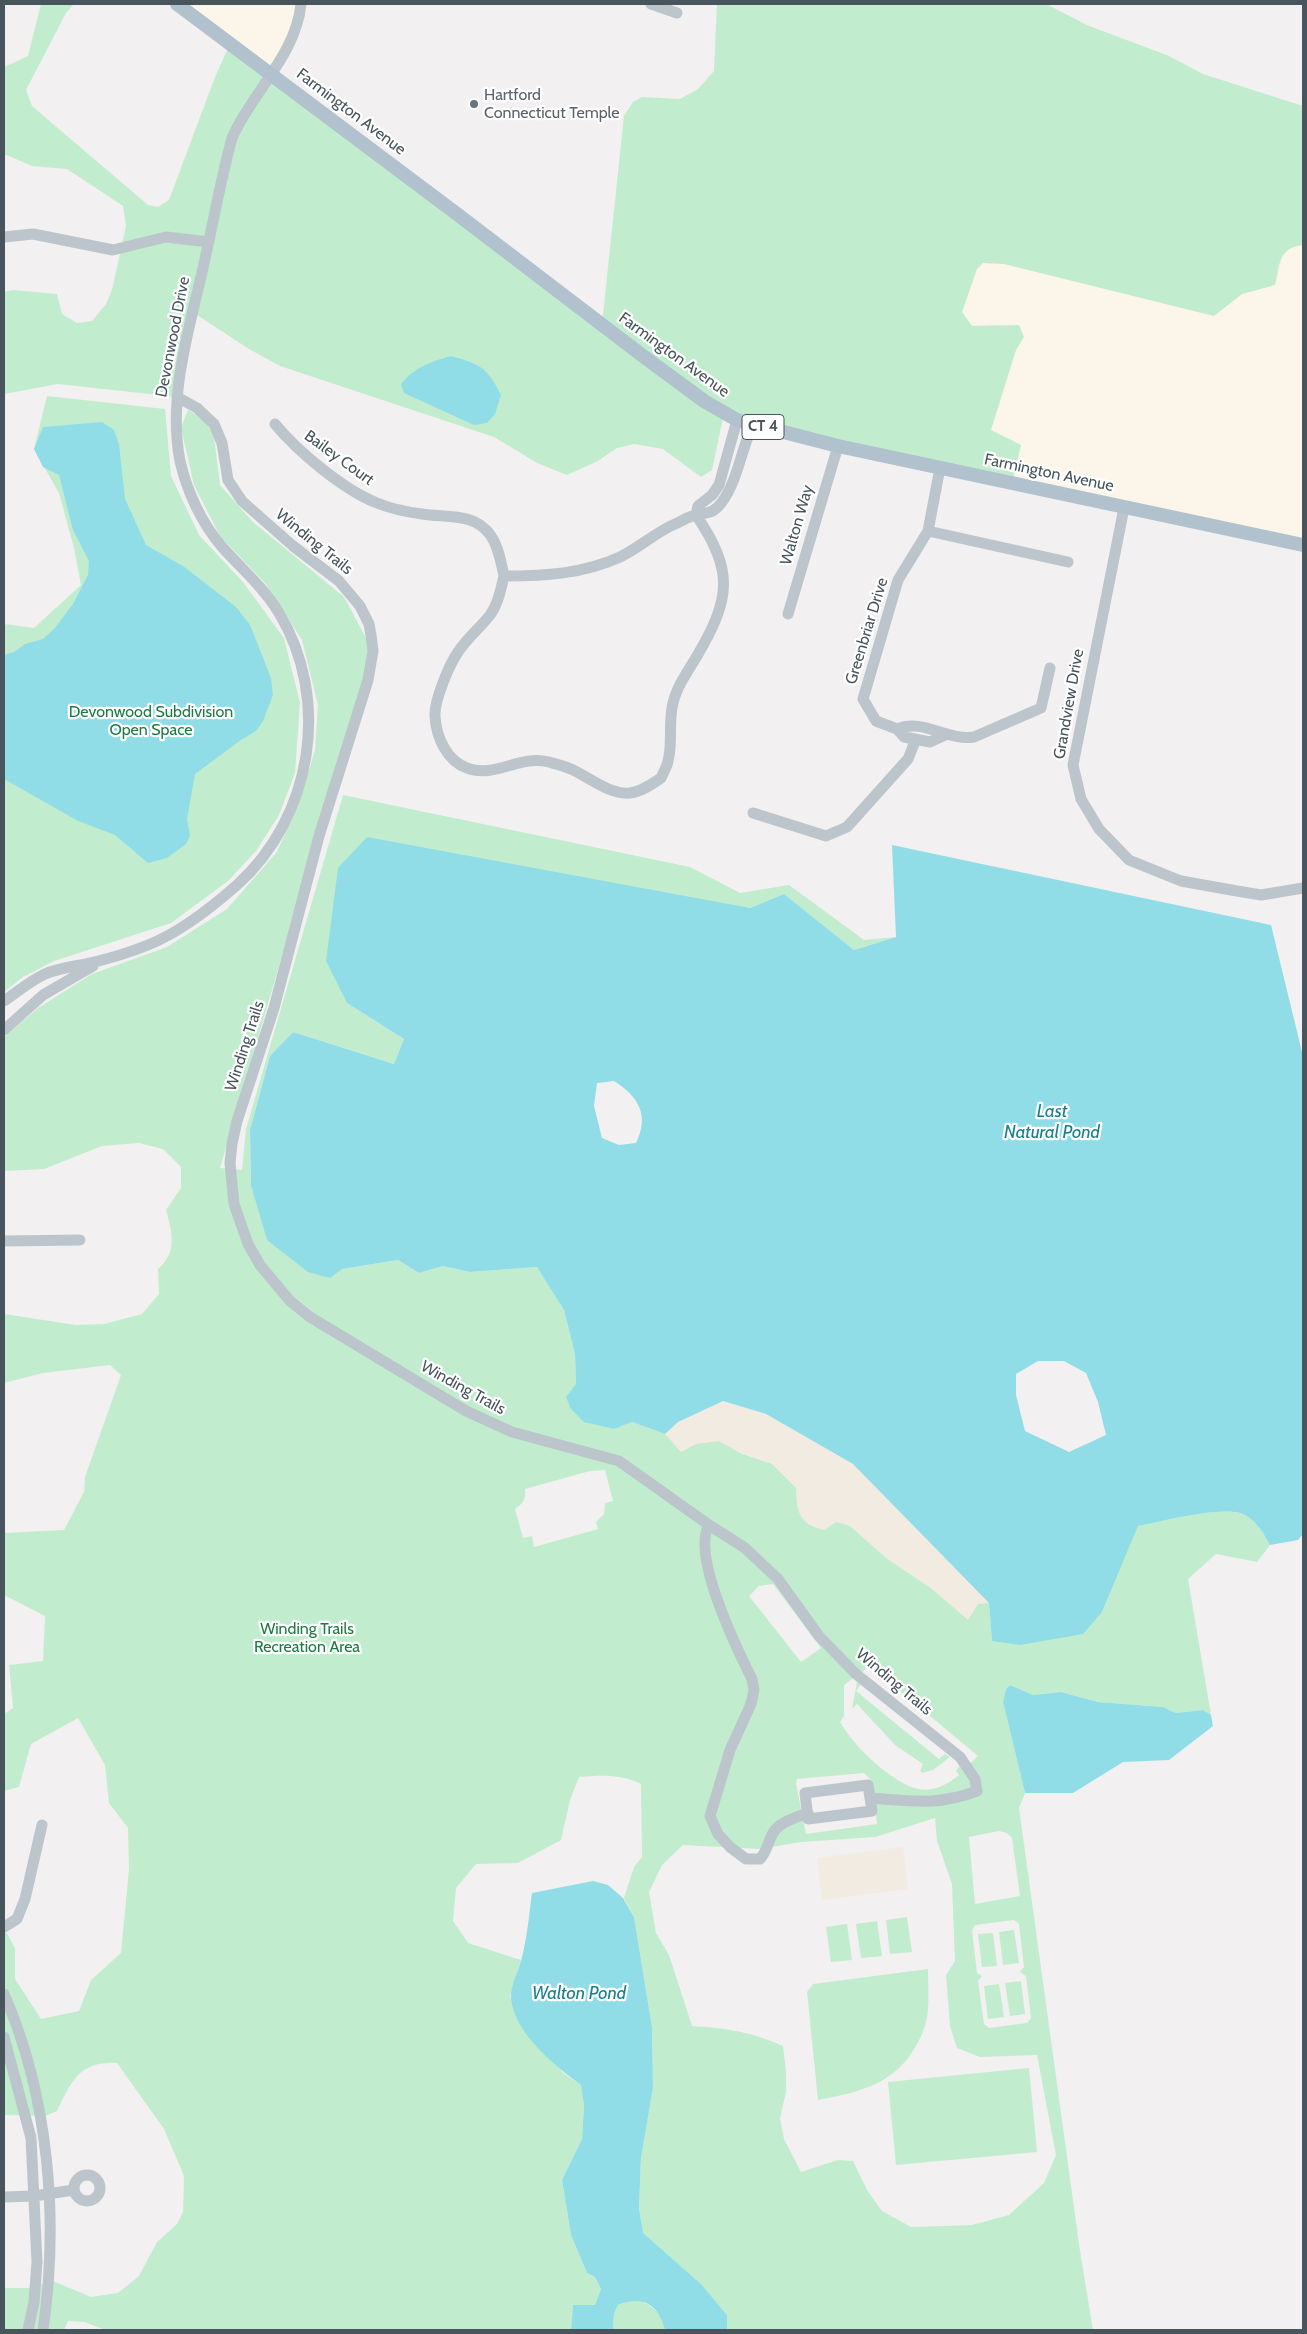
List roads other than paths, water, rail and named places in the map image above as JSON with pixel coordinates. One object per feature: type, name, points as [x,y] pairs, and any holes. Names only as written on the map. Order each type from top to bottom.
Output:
[{"type":"main road","name":"Farmington Avenue","points":[[177,4],[666,373],[704,401],[737,420],[838,446],[1303,545]]},
{"type":"street","name":"Devonwood Drive","points":[[4,1001],[43,975],[66,967],[101,961],[150,944],[176,931],[240,883],[268,848],[293,804],[302,776],[308,743],[310,716],[308,687],[298,654],[279,614],[268,598],[220,545],[198,510],[181,464],[176,434],[177,398],[183,360],[232,138],[246,110],[271,74],[294,35],[301,4]]},
{"type":"street","points":[[651,4],[677,13]]},
{"type":"street","points":[[4,237],[33,234],[54,237],[95,248],[118,250],[166,238],[209,242]]},
{"type":"street","name":"Winding Trails","points":[[177,398],[197,408],[214,424],[220,438],[228,480],[242,501],[293,546],[327,570],[355,600],[369,624],[372,643],[368,680],[319,836],[274,1008],[237,1122],[232,1144],[231,1184],[240,1225],[248,1244],[260,1265],[290,1301],[324,1326],[487,1422],[529,1438],[612,1458],[628,1465],[709,1525],[745,1548],[758,1558],[778,1579],[819,1636],[856,1674],[960,1756],[975,1779],[977,1791],[961,1797],[928,1803],[870,1798]]},
{"type":"street","points":[[737,420],[719,485],[712,495],[698,506],[696,515],[709,534],[722,563],[724,582],[720,604],[713,629],[682,681],[672,704],[669,759],[661,778],[631,793],[614,791],[569,768],[546,761],[526,761],[486,771],[467,768],[450,758],[439,738],[435,715],[443,683],[456,654],[491,615],[500,595],[504,576],[564,574],[600,564],[618,558],[672,525],[696,515],[709,514],[721,503],[729,489],[746,439],[753,425]]},
{"type":"street","name":"Bailey Court","points":[[275,424],[291,444],[356,493],[376,503],[399,511],[424,515],[457,516],[473,520],[491,535],[499,553],[504,576]]},
{"type":"street","name":"Walton Way","points":[[788,614],[838,446]]},
{"type":"street","name":"Greenbriar Drive","points":[[940,468],[928,531],[898,580],[863,699],[876,721],[897,729],[904,737],[930,742],[946,735]]},
{"type":"street","name":"Grandview Drive","points":[[1124,508],[1073,765],[1081,799],[1099,829],[1129,860],[1168,877],[1209,887],[1260,895],[1303,888]]},
{"type":"street","points":[[928,531],[1068,562]]},
{"type":"street","name":"Greenbriar Drive","points":[[897,729],[921,727],[946,735],[965,738],[974,737],[1041,708],[1050,668]]},
{"type":"street","points":[[753,813],[826,836],[846,827],[908,759],[916,739]]},
{"type":"street","name":"Devonwood Drive","points":[[4,1030],[44,995],[101,961]]},
{"type":"street","points":[[4,1241],[80,1240]]},
{"type":"street","points":[[709,1525],[704,1536],[715,1594],[752,1679],[754,1690],[752,1704],[730,1750],[712,1804],[710,1816],[712,1825],[733,1850],[746,1859],[760,1860],[767,1851],[774,1831],[783,1824],[808,1813]]},
{"type":"street","points":[[868,1785],[870,1798],[872,1812],[808,1819],[805,1793],[868,1785]]},
{"type":"street","points":[[4,1927],[17,1919],[25,1899],[42,1825]]},
{"type":"street","points":[[4,1994],[35,2091],[44,2137],[50,2194],[50,2271],[43,2330]]},
{"type":"street","points":[[4,2037],[31,2138],[37,2262],[34,2302],[28,2330]]},
{"type":"street","points":[[4,2197],[34,2196],[74,2190]]},
{"type":"water","points":[[451,356],[476,364],[482,368],[487,372],[501,395],[495,414],[487,423],[474,425],[404,393],[401,384],[417,369]]},
{"type":"water","points":[[102,422],[114,430],[119,444],[125,499],[146,545],[183,566],[236,607],[250,625],[271,678],[273,695],[263,721],[256,731],[195,774],[187,819],[190,836],[186,844],[167,858],[148,863],[115,835],[78,821],[4,779],[4,655],[14,652],[25,644],[43,639],[54,629],[73,604],[88,575],[89,561],[73,530],[59,475],[43,467],[34,449],[43,427]]},
{"type":"water","name":"Last Natural Pond","points":[[367,837],[750,908],[784,894],[854,950],[896,937],[892,845],[1271,925],[1303,1056],[1303,1534],[1298,1540],[1270,1545],[1260,1528],[1253,1521],[1245,1515],[1236,1512],[1193,1515],[1138,1526],[1102,1612],[1083,1634],[1020,1645],[992,1641],[989,1603],[853,1464],[766,1414],[723,1401],[678,1422],[665,1434],[632,1422],[614,1429],[584,1422],[571,1409],[566,1397],[576,1384],[575,1354],[564,1310],[537,1267],[470,1272],[443,1266],[419,1273],[398,1260],[342,1269],[330,1278],[308,1272],[267,1240],[251,1185],[250,1130],[270,1056],[293,1032],[394,1064],[404,1039],[347,1003],[326,961],[338,868]],"holes":[[[614,1081],[630,1093],[642,1115],[642,1124],[636,1143],[619,1145],[602,1138],[594,1106],[597,1083]],[[1038,1361],[1064,1361],[1086,1373],[1098,1402],[1106,1435],[1069,1452],[1025,1431],[1016,1395],[1016,1374]]]},
{"type":"water","points":[[1010,1685],[1033,1695],[1061,1692],[1098,1702],[1163,1707],[1176,1713],[1203,1710],[1211,1715],[1213,1726],[1169,1760],[1123,1762],[1073,1793],[1025,1793],[1003,1702],[1006,1689]]},
{"type":"water","name":"Walton Pond","points":[[593,1881],[608,1885],[623,1898],[634,1917],[652,2027],[653,2088],[641,2158],[639,2208],[643,2233],[702,2285],[727,2315],[727,2330],[665,2330],[654,2308],[648,2304],[635,2301],[618,2305],[614,2314],[613,2330],[571,2330],[573,2305],[595,2305],[601,2289],[595,2277],[587,2273],[571,2235],[562,2180],[582,2139],[584,2106],[581,2085],[537,2048],[520,2024],[514,2011],[511,1994],[525,1944],[532,1893]]},
{"type":"place","name":"Hartford Connecticut Temple","points":[[474,104]]},
{"type":"park label","name":"Devonwood Subdivision Open Space","points":[[151,721]]},
{"type":"park label","name":"Winding Trails Recreation Area","points":[[307,1638]]}]
